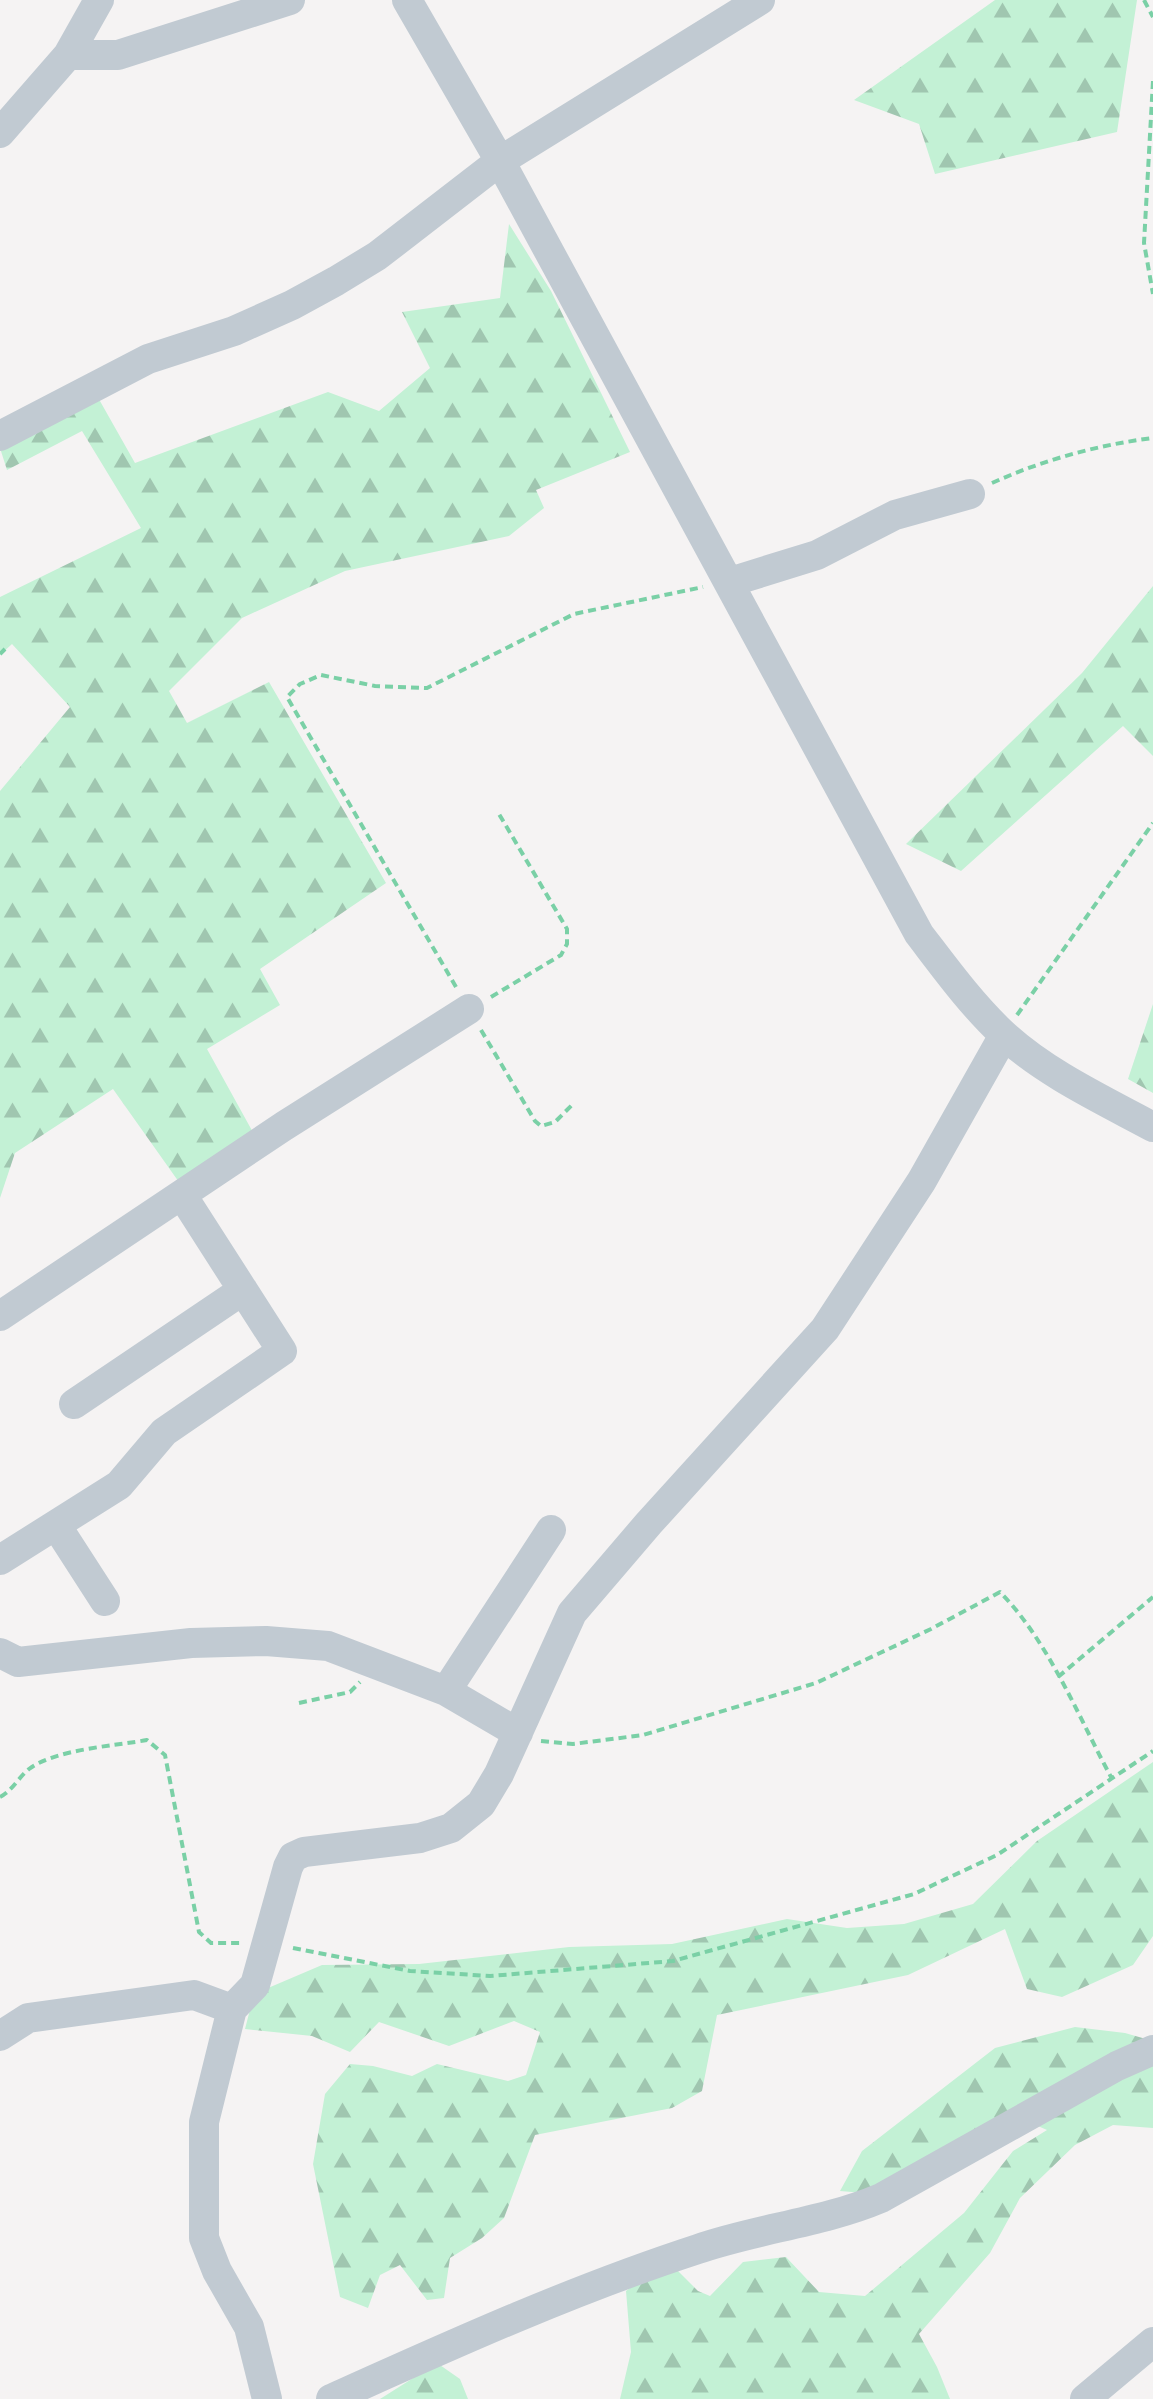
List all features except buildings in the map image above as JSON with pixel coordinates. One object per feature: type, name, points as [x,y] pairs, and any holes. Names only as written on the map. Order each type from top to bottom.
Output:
[{"type":"street","points":[[0,133],[68,56],[98,0]]},
{"type":"street","points":[[68,56],[118,55],[290,0]]},
{"type":"street","points":[[407,0],[500,161],[919,934],[958,986],[1004,1035],[1153,1128]]},
{"type":"street","points":[[0,436],[148,359],[234,330],[292,305],[377,256],[500,161],[760,0]]},
{"type":"street","points":[[730,582],[817,556],[896,515],[970,494]]},
{"type":"street","points":[[0,1316],[469,1009]]},
{"type":"street","points":[[267,2399],[249,2327],[204,2238],[204,2122],[232,2009],[255,1985],[281,1889],[294,1857],[327,1848],[420,1838],[451,1828],[481,1804],[499,1774],[572,1613],[648,1523],[825,1329],[921,1182],[1004,1035]]},
{"type":"street","points":[[0,1560],[119,1485],[164,1432],[282,1351],[182,1194]]},
{"type":"street","points":[[74,1404],[243,1290]]},
{"type":"street","points":[[56,1525],[105,1600]]},
{"type":"street","points":[[446,1691],[551,1530]]},
{"type":"street","points":[[0,1652],[18,1662],[192,1643],[266,1641],[328,1646],[446,1691],[518,1733]]},
{"type":"street","points":[[0,2036],[28,2018],[194,1995],[232,2009]]},
{"type":"street","points":[[331,2399],[514,2316],[667,2260],[734,2238],[814,2222],[881,2198],[1116,2066],[1153,2050]]},
{"type":"street","points":[[1085,2399],[1153,2342]]},
{"type":"path","points":[[1144,0],[1153,17]]},
{"type":"path","points":[[1153,81],[1144,244],[1153,294]]},
{"type":"path","points":[[970,494],[1035,464],[1153,438]]},
{"type":"path","points":[[574,1103],[555,1122],[542,1126],[535,1121],[287,697],[300,684],[321,675],[375,686],[427,688],[574,614],[730,582]]},
{"type":"path","points":[[469,1009],[562,955],[567,944],[567,930],[499,814]]},
{"type":"path","points":[[1004,1035],[1153,823]]},
{"type":"path","points":[[518,1733],[547,1742],[573,1744],[643,1735],[705,1717],[816,1683],[931,1630],[1000,1592],[1016,1608],[1058,1676],[1112,1779]]},
{"type":"path","points":[[1058,1676],[1153,1598]]},
{"type":"path","points":[[299,1703],[350,1692],[376,1663]]},
{"type":"path","points":[[0,1796],[9,1792],[29,1769],[53,1757],[146,1740],[164,1755],[199,1932],[211,1943],[268,1943],[410,1971],[490,1976],[673,1961],[914,1894],[996,1855],[1153,1751]]},
{"type":"green space","points":[[995,0],[1137,0],[1117,132],[935,174],[919,124],[854,100]]},
{"type":"green space","points":[[509,224],[551,291],[630,452],[536,490],[544,508],[509,536],[345,571],[242,618],[169,691],[187,723],[269,682],[386,883],[260,969],[280,1005],[207,1049],[255,1136],[181,1185],[113,1089],[15,1153],[0,1198],[0,791],[70,707],[12,644],[0,655],[0,597],[141,528],[82,431],[7,470],[0,448],[96,394],[135,463],[328,392],[379,411],[430,368],[402,312],[500,298]]},
{"type":"green space","points":[[1153,586],[1153,756],[1123,726],[961,871],[906,844],[1082,673]]},
{"type":"green space","points":[[1153,1004],[1153,1093],[1128,1079]]},
{"type":"green space","points":[[1153,1762],[1153,1936],[1133,1965],[1062,1997],[1027,1989],[1005,1929],[908,1975],[717,2015],[702,2091],[672,2108],[535,2135],[504,2218],[450,2258],[444,2298],[427,2300],[400,2265],[380,2275],[368,2308],[340,2297],[313,2164],[325,2094],[350,2064],[412,2076],[437,2064],[508,2081],[526,2075],[540,2032],[514,2021],[449,2046],[379,2022],[350,2052],[312,2036],[245,2029],[254,1994],[322,1965],[419,1964],[569,1947],[672,1944],[787,1919],[847,1928],[904,1924],[973,1904],[1037,1841]]},
{"type":"green space","points":[[1075,2027],[1153,2041],[1153,2128],[1113,2125],[1075,2145],[1020,2198],[990,2253],[919,2334],[950,2399],[620,2399],[631,2352],[626,2291],[645,2277],[675,2268],[698,2291],[710,2296],[743,2262],[786,2257],[819,2292],[865,2296],[964,2213],[1013,2151],[1047,2130],[1015,2116],[864,2193],[840,2191],[862,2151],[995,2048]]},
{"type":"green space","points":[[437,2363],[460,2379],[468,2399],[380,2399]]}]
